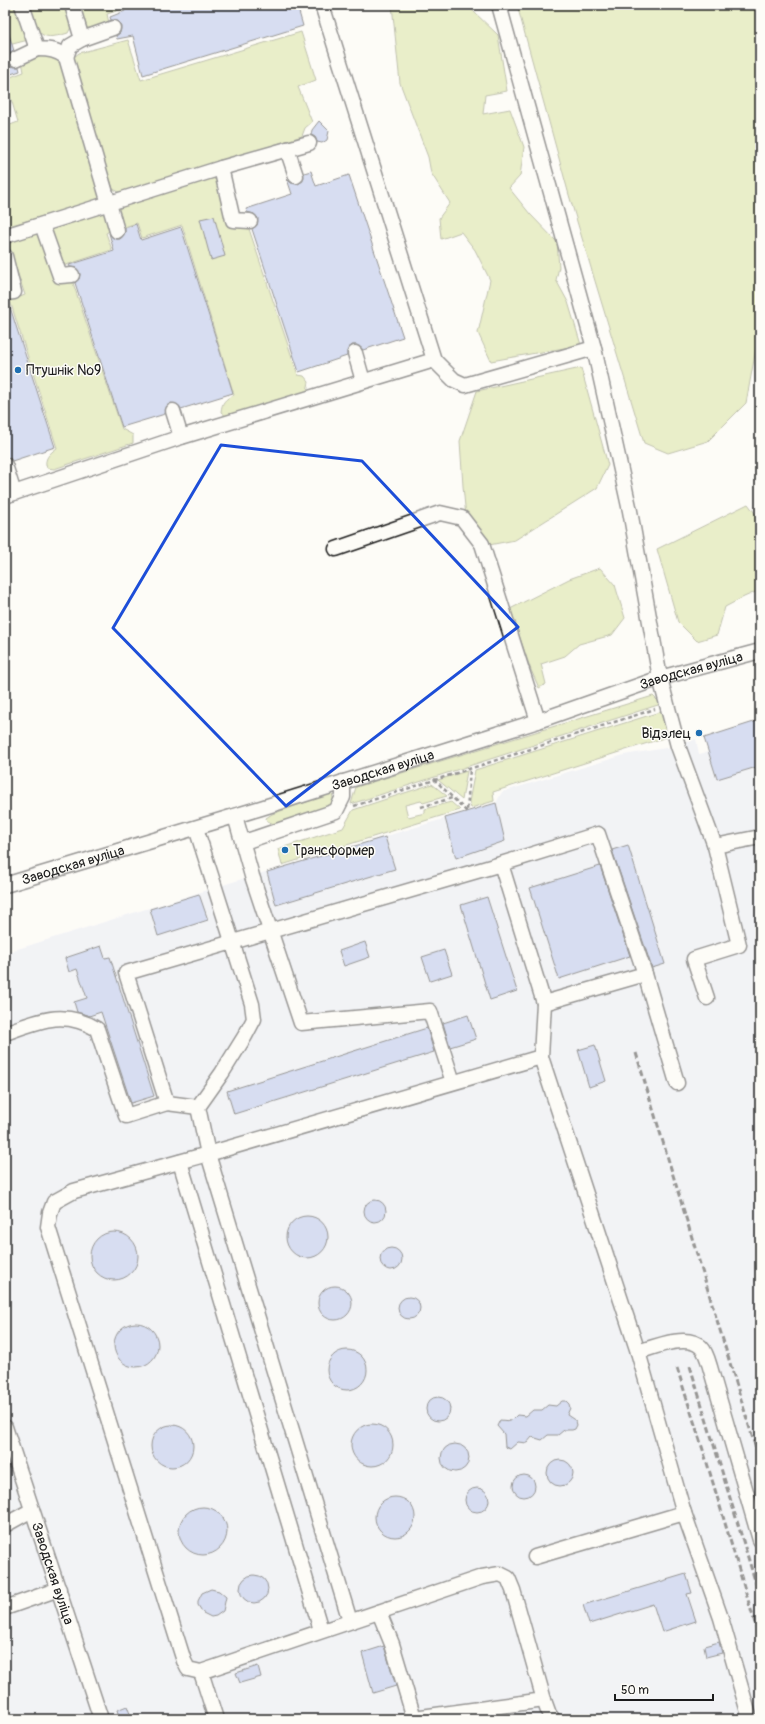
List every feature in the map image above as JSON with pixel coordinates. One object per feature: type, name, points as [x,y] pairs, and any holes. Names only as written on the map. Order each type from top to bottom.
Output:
[{"type":"street","points":[[22,5],[37,49]]},
{"type":"street","points":[[72,5],[82,39]]},
{"type":"street","points":[[322,5],[434,360],[454,380],[465,385],[594,348]]},
{"type":"street","points":[[499,5],[594,348],[630,511],[660,678],[678,746],[715,846],[739,945],[694,959],[707,998]]},
{"type":"street","points":[[113,28],[82,39],[70,46],[66,57],[117,231]]},
{"type":"street","points":[[16,59],[37,49],[50,49],[59,52],[66,57]]},
{"type":"street","points":[[5,236],[221,168],[309,143]]},
{"type":"street","points":[[287,149],[296,176]]},
{"type":"street","points":[[221,168],[233,220],[250,221]]},
{"type":"street","points":[[42,225],[60,276],[72,275]]},
{"type":"street","points":[[5,256],[14,292],[6,293]]},
{"type":"street","points":[[355,353],[364,381]]},
{"type":"street","points":[[5,465],[9,495],[181,437],[434,360]]},
{"type":"street","points":[[173,411],[181,437]]},
{"type":"street","points":[[336,549],[440,513],[462,518],[482,544],[538,721]]},
{"type":"street","name":"Заводская вуліца","points":[[5,885],[235,816],[538,721],[660,678],[760,651]]},
{"type":"street","points":[[244,842],[336,811],[343,797],[343,782]]},
{"type":"street","points":[[235,816],[244,842],[252,876],[301,1023],[430,1011],[453,1082]]},
{"type":"street","points":[[196,828],[252,1004],[254,1019],[226,1067],[198,1107],[208,1154],[350,1621]]},
{"type":"street","points":[[167,1103],[126,973],[501,864],[598,834],[645,974],[677,1083]]},
{"type":"street","points":[[715,846],[760,837]]},
{"type":"street","points":[[501,864],[544,1003],[541,1057],[638,1352],[684,1513],[721,1618],[750,1719]]},
{"type":"street","points":[[544,1003],[645,974]]},
{"type":"street","points":[[5,1033],[52,1018],[67,1018],[86,1023],[97,1030],[126,1116],[167,1103],[198,1107]]},
{"type":"street","points":[[541,1057],[208,1154],[74,1191],[54,1202],[50,1213],[48,1228],[184,1661],[188,1669],[201,1672],[321,1630],[482,1577],[500,1574],[508,1578],[513,1590],[544,1700],[549,1714],[553,1719]]},
{"type":"street","points":[[180,1162],[321,1630]]},
{"type":"street","points":[[638,1352],[661,1344],[688,1340],[701,1346],[710,1367],[760,1540]]},
{"type":"street","name":"Заводская вуліца","points":[[5,1427],[101,1719]]},
{"type":"street","points":[[5,1525],[32,1510]]},
{"type":"street","points":[[535,1557],[684,1513]]},
{"type":"street","points":[[5,1608],[59,1589]]},
{"type":"street","points":[[379,1612],[392,1644],[409,1719],[544,1700]]},
{"type":"street","points":[[201,1672],[216,1719]]},
{"type":"path","points":[[351,807],[434,779],[668,705]]},
{"type":"path","points":[[434,779],[466,812],[470,768]]},
{"type":"path","points":[[421,807],[452,798]]},
{"type":"highlighted area","points":[[221,445],[362,461],[518,627],[286,806],[113,628]]},
{"type":"shaded area","points":[[760,720],[760,1719],[5,1719],[5,953],[252,876],[496,803],[502,792],[624,755],[678,746],[696,739],[699,754],[708,752],[704,738]]},
{"type":"green space","points":[[5,5],[19,5],[28,40],[5,46]]},
{"type":"green space","points":[[28,5],[67,5],[71,27],[68,33],[58,36],[44,35],[37,28]]},
{"type":"green space","points":[[77,5],[122,5],[123,9],[107,14],[109,23],[94,28],[87,28],[83,23]]},
{"type":"green space","points":[[392,5],[473,5],[472,10],[498,35],[507,91],[485,95],[483,114],[510,109],[524,147],[520,176],[509,188],[530,214],[557,242],[559,267],[556,280],[568,302],[581,345],[491,361],[478,333],[490,280],[475,250],[461,232],[441,239],[439,218],[450,203],[431,173],[428,157],[400,83]]},
{"type":"green space","points":[[517,5],[760,5],[760,327],[746,403],[708,441],[668,453],[644,443],[569,195]]},
{"type":"green space","points":[[301,32],[316,80],[298,87],[312,122],[305,128],[302,136],[121,193],[113,189],[73,62],[74,57],[79,53],[128,40],[141,80]]},
{"type":"green space","points":[[47,53],[60,59],[100,194],[99,198],[92,202],[5,227],[5,127],[18,122],[5,79],[24,72],[22,61]]},
{"type":"green space","points":[[209,177],[218,182],[221,187],[225,197],[228,214],[248,226],[298,375],[304,376],[309,382],[307,391],[227,417],[221,412],[222,406],[226,400],[234,395],[182,225],[142,238],[137,223],[121,228],[116,208]]},
{"type":"green space","points":[[102,212],[105,213],[111,230],[106,233],[112,250],[63,266],[51,228]]},
{"type":"green space","points":[[35,229],[72,280],[122,429],[133,435],[133,443],[54,469],[47,468],[46,462],[50,454],[57,448],[10,301],[25,295],[7,241]]},
{"type":"green space","points":[[581,368],[608,465],[597,488],[515,540],[489,545],[466,517],[463,486],[460,441],[477,391]]},
{"type":"green space","points":[[748,504],[760,520],[760,590],[725,607],[717,635],[697,641],[678,622],[657,549]]},
{"type":"green space","points":[[600,568],[615,585],[625,618],[612,635],[579,644],[565,656],[541,664],[546,684],[539,688],[531,670],[510,609],[569,579]]},
{"type":"green space","points":[[653,696],[661,704],[351,804],[356,787]]},
{"type":"green space","points":[[666,710],[673,735],[493,792],[494,801],[471,808],[469,802],[475,770]]},
{"type":"green space","points":[[467,771],[462,800],[438,780]]},
{"type":"green space","points":[[432,784],[447,796],[423,803],[421,801],[405,805],[408,817],[425,813],[425,809],[451,802],[460,810],[282,865],[278,849],[343,828],[353,810]]},
{"type":"green space","points":[[332,793],[334,803],[328,806],[274,824],[267,821],[266,818],[272,814]]},
{"type":"building","points":[[124,5],[297,5],[303,26],[143,75],[133,36],[117,39],[116,36],[120,33],[121,26],[118,21],[111,20],[110,17],[125,11]]},
{"type":"building","points":[[5,31],[8,31],[14,51],[9,55],[8,62],[12,66],[19,67],[20,71],[5,76]]},
{"type":"building","points":[[319,121],[329,131],[327,140],[322,143],[317,142],[315,137],[311,135],[312,130]]},
{"type":"building","points":[[311,171],[316,186],[349,175],[403,337],[363,350],[357,345],[352,345],[347,351],[347,356],[299,372],[252,229],[257,225],[258,218],[254,214],[247,212],[246,209],[292,194],[287,179],[291,183],[298,184],[303,181],[304,173]]},
{"type":"building","points":[[214,216],[225,256],[211,260],[200,219]]},
{"type":"building","points":[[136,224],[141,240],[181,227],[233,393],[181,409],[178,405],[171,403],[167,406],[165,414],[122,427],[75,283],[79,279],[80,274],[76,268],[70,267],[69,265],[114,251],[109,233],[115,239],[120,239],[125,233],[125,228]]},
{"type":"building","name":"Птушнік №9","points":[[5,301],[8,301],[55,447],[12,461],[10,458],[5,457]]},
{"type":"building","points":[[760,720],[760,766],[717,779],[704,738]]},
{"type":"building","points":[[496,803],[505,841],[456,858],[445,818]]},
{"type":"building","points":[[385,837],[395,869],[276,905],[267,872]]},
{"type":"building","points":[[628,845],[665,964],[652,968],[612,850]]},
{"type":"building","points":[[600,866],[630,956],[559,979],[530,888]]},
{"type":"building","points":[[199,894],[208,920],[158,936],[150,909]]},
{"type":"building","points":[[487,897],[517,991],[490,1000],[461,905]]},
{"type":"building","points":[[365,942],[370,957],[344,966],[339,951]]},
{"type":"building","points":[[101,946],[105,958],[110,957],[154,1096],[131,1103],[101,1012],[89,1016],[77,1012],[74,1002],[87,998],[77,969],[69,972],[65,958]]},
{"type":"building","points":[[444,950],[452,974],[430,981],[422,957]]},
{"type":"building","points":[[468,1015],[476,1039],[450,1047],[443,1023]]},
{"type":"building","points":[[427,1028],[434,1052],[234,1114],[227,1091]]},
{"type":"building","points":[[595,1045],[606,1081],[589,1087],[578,1050]]},
{"type":"building","points":[[375,1200],[383,1203],[386,1211],[383,1219],[375,1222],[367,1219],[364,1211],[367,1203]]},
{"type":"building","points":[[307,1216],[322,1222],[328,1237],[322,1252],[307,1258],[292,1252],[286,1237],[292,1222]]},
{"type":"building","points":[[109,1232],[119,1232],[131,1239],[138,1251],[138,1261],[131,1273],[119,1280],[109,1280],[101,1276],[94,1269],[90,1261],[90,1251],[94,1243],[101,1236]]},
{"type":"building","points":[[391,1248],[399,1251],[402,1259],[399,1267],[391,1270],[383,1267],[380,1259],[383,1251]]},
{"type":"building","points":[[335,1286],[347,1291],[352,1303],[347,1315],[335,1320],[323,1315],[318,1303],[323,1291]]},
{"type":"building","points":[[409,1297],[417,1300],[420,1308],[417,1316],[409,1319],[401,1316],[398,1308],[401,1300]]},
{"type":"building","points":[[132,1323],[140,1323],[145,1324],[152,1329],[157,1336],[157,1354],[152,1361],[145,1366],[132,1367],[124,1364],[117,1357],[114,1349],[114,1341],[117,1333],[124,1326]]},
{"type":"building","points":[[351,1350],[358,1353],[364,1359],[367,1370],[366,1378],[358,1387],[351,1390],[343,1390],[336,1387],[328,1378],[327,1366],[330,1359],[339,1351]]},
{"type":"building","points":[[438,1397],[447,1400],[450,1409],[447,1418],[438,1421],[429,1418],[426,1409],[429,1400]]},
{"type":"building","points":[[562,1401],[566,1401],[569,1404],[570,1408],[567,1415],[576,1421],[577,1425],[575,1429],[564,1430],[558,1435],[548,1435],[542,1440],[532,1437],[527,1443],[518,1442],[510,1449],[505,1447],[504,1434],[497,1426],[500,1420],[511,1421],[517,1415],[526,1416],[533,1410],[542,1410],[548,1405],[556,1406]]},
{"type":"building","points":[[368,1424],[376,1424],[384,1427],[390,1433],[393,1445],[390,1457],[384,1463],[376,1466],[368,1466],[360,1463],[354,1457],[351,1449],[351,1441],[354,1433],[360,1427]]},
{"type":"building","points":[[172,1425],[187,1431],[193,1446],[187,1461],[172,1467],[157,1461],[151,1446],[157,1431]]},
{"type":"building","points":[[455,1444],[461,1445],[465,1448],[468,1452],[468,1464],[465,1468],[461,1471],[455,1472],[449,1471],[445,1468],[442,1464],[441,1458],[442,1452],[445,1448],[449,1445]]},
{"type":"building","points":[[560,1460],[569,1464],[573,1473],[569,1482],[560,1486],[551,1482],[547,1473],[551,1464]]},
{"type":"building","points":[[524,1475],[532,1478],[535,1486],[532,1494],[524,1497],[516,1494],[513,1486],[516,1478]]},
{"type":"building","points":[[477,1488],[485,1492],[489,1500],[485,1508],[477,1512],[469,1508],[465,1500],[469,1492]]},
{"type":"building","points":[[399,1497],[406,1500],[412,1506],[415,1517],[414,1525],[406,1534],[399,1537],[391,1537],[384,1534],[376,1525],[375,1513],[378,1506],[387,1498]]},
{"type":"building","points":[[203,1507],[212,1509],[220,1514],[225,1522],[227,1531],[225,1540],[220,1548],[212,1553],[203,1555],[194,1553],[186,1548],[181,1540],[179,1531],[181,1522],[186,1514],[194,1509]]},
{"type":"building","points":[[686,1574],[692,1593],[687,1594],[696,1621],[662,1632],[653,1604],[589,1624],[583,1605]]},
{"type":"building","points":[[254,1575],[264,1579],[268,1589],[264,1599],[254,1603],[244,1599],[240,1589],[244,1579]]},
{"type":"building","points":[[211,1589],[219,1591],[226,1597],[223,1611],[216,1616],[211,1617],[203,1613],[198,1605],[198,1601],[202,1593]]},
{"type":"building","points":[[719,1642],[722,1653],[706,1657],[704,1646]]},
{"type":"building","points":[[384,1646],[396,1686],[373,1693],[362,1653]]},
{"type":"building","points":[[258,1666],[261,1677],[240,1683],[236,1673]]},
{"type":"building","points":[[127,1706],[132,1719],[120,1719],[117,1710]]},
{"type":"railway","points":[[636,1053],[760,1462]]},
{"type":"railway","points":[[690,1366],[760,1597]]},
{"type":"railway","points":[[677,1368],[760,1640]]},
{"type":"place","name":"Птушнік №9","points":[[18,370]]},
{"type":"place","name":"Відэлец","points":[[699,733]]},
{"type":"place","name":"Трансформер","points":[[285,850]]}]
